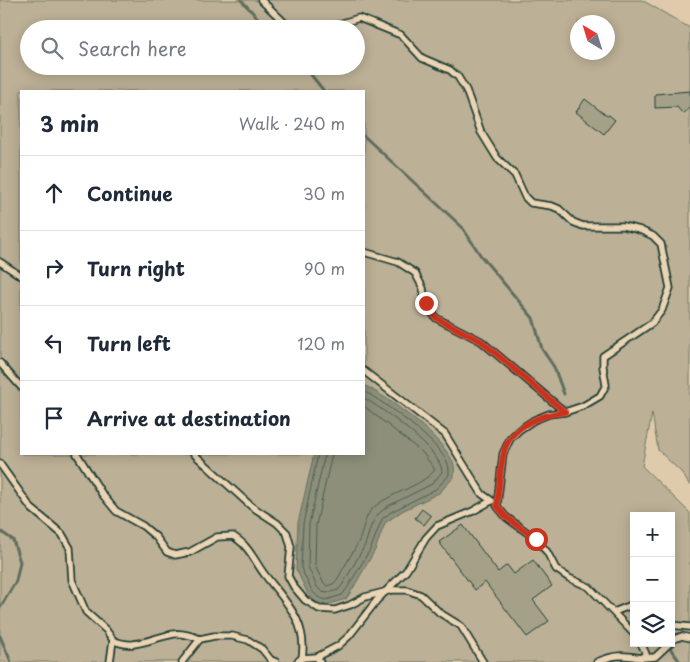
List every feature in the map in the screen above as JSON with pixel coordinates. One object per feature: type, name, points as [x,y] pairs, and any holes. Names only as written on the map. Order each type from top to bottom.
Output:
[{"type":"lane","points":[[261,0],[282,20]]},
{"type":"lane","points":[[352,20],[359,18],[401,35],[422,58],[450,70],[458,77],[466,90],[481,132],[497,158],[515,175],[525,197],[531,203],[559,209],[573,222],[583,226],[623,226],[640,230],[653,236],[660,244],[670,288],[662,310],[647,326],[603,356],[606,385],[600,396],[583,406],[565,412],[549,414],[534,420],[510,439],[503,454],[497,506],[506,517],[536,539],[547,552],[556,569],[569,578],[589,587],[630,630]]},
{"type":"lane","points":[[365,252],[398,262],[415,273],[426,303],[436,318],[481,341],[565,412]]},
{"type":"lane","points":[[0,262],[20,275]]},
{"type":"lane","points":[[0,363],[20,386]]},
{"type":"lane","points":[[365,372],[445,434],[482,494],[491,501]]},
{"type":"lane","points":[[78,455],[102,494],[116,511],[143,526],[156,537],[167,552],[175,556],[190,552],[217,537],[233,536],[246,546],[255,562],[279,591],[298,620],[304,648],[299,660],[319,659],[349,636],[368,610],[406,571],[426,538],[438,526],[498,498]]},
{"type":"lane","points":[[195,455],[251,506],[277,523],[287,533],[291,547],[288,576],[305,600],[319,609],[335,610],[365,597],[392,590],[407,590],[420,595],[440,613],[461,626],[483,662]]},
{"type":"lane","points":[[0,464],[31,508],[62,534],[70,548],[72,580],[86,612],[114,640],[122,645],[135,644],[174,634],[188,635],[200,639],[214,636],[232,636],[248,640],[262,649],[271,660],[276,662]]},
{"type":"lane","points":[[614,612],[630,606]]},
{"type":"lane","points":[[675,625],[690,627]]},
{"type":"lane","points":[[675,640],[682,636],[690,638]]},
{"type":"lane","points":[[182,662],[200,639]]},
{"type":"lane","points":[[110,662],[114,640]]},
{"type":"lane","points":[[642,658],[646,654],[643,647]]},
{"type":"lane","points":[[597,662],[611,655],[655,658],[667,647]]},
{"type":"shaded area","points":[[0,0],[642,0],[690,28],[690,486],[682,473],[658,450],[652,413],[642,466],[690,513],[690,662],[0,662]]},
{"type":"water","points":[[365,386],[400,408],[426,430],[438,441],[453,462],[454,477],[439,493],[402,511],[385,523],[375,550],[346,599],[326,605],[316,602],[308,594],[296,569],[298,523],[314,455],[365,455]]},
{"type":"building","points":[[690,91],[690,108],[683,114],[677,107],[655,108],[655,94]]},
{"type":"building","points":[[585,99],[615,120],[604,134],[576,112]]},
{"type":"building","points":[[422,509],[431,516],[424,525],[415,518]]},
{"type":"building","points":[[463,525],[498,572],[507,565],[514,574],[533,560],[552,586],[533,600],[549,621],[527,637],[485,582],[475,590],[439,542]]},
{"type":"waterway","points":[[241,0],[260,20]]},
{"type":"waterway","points":[[311,75],[323,90]]},
{"type":"waterway","points":[[365,137],[462,227],[481,256],[533,318],[542,349],[554,367],[564,394]]},
{"type":"waterway","points":[[0,531],[13,540],[20,562],[16,581],[0,608]]},
{"type":"waterway","points":[[0,636],[11,662]]},
{"type":"waterway","points":[[669,647],[680,662]]},
{"type":"route","points":[[426,303],[436,318],[481,341],[565,412],[549,414],[534,420],[519,430],[510,439],[503,454],[497,506],[506,517],[536,539]]}]
